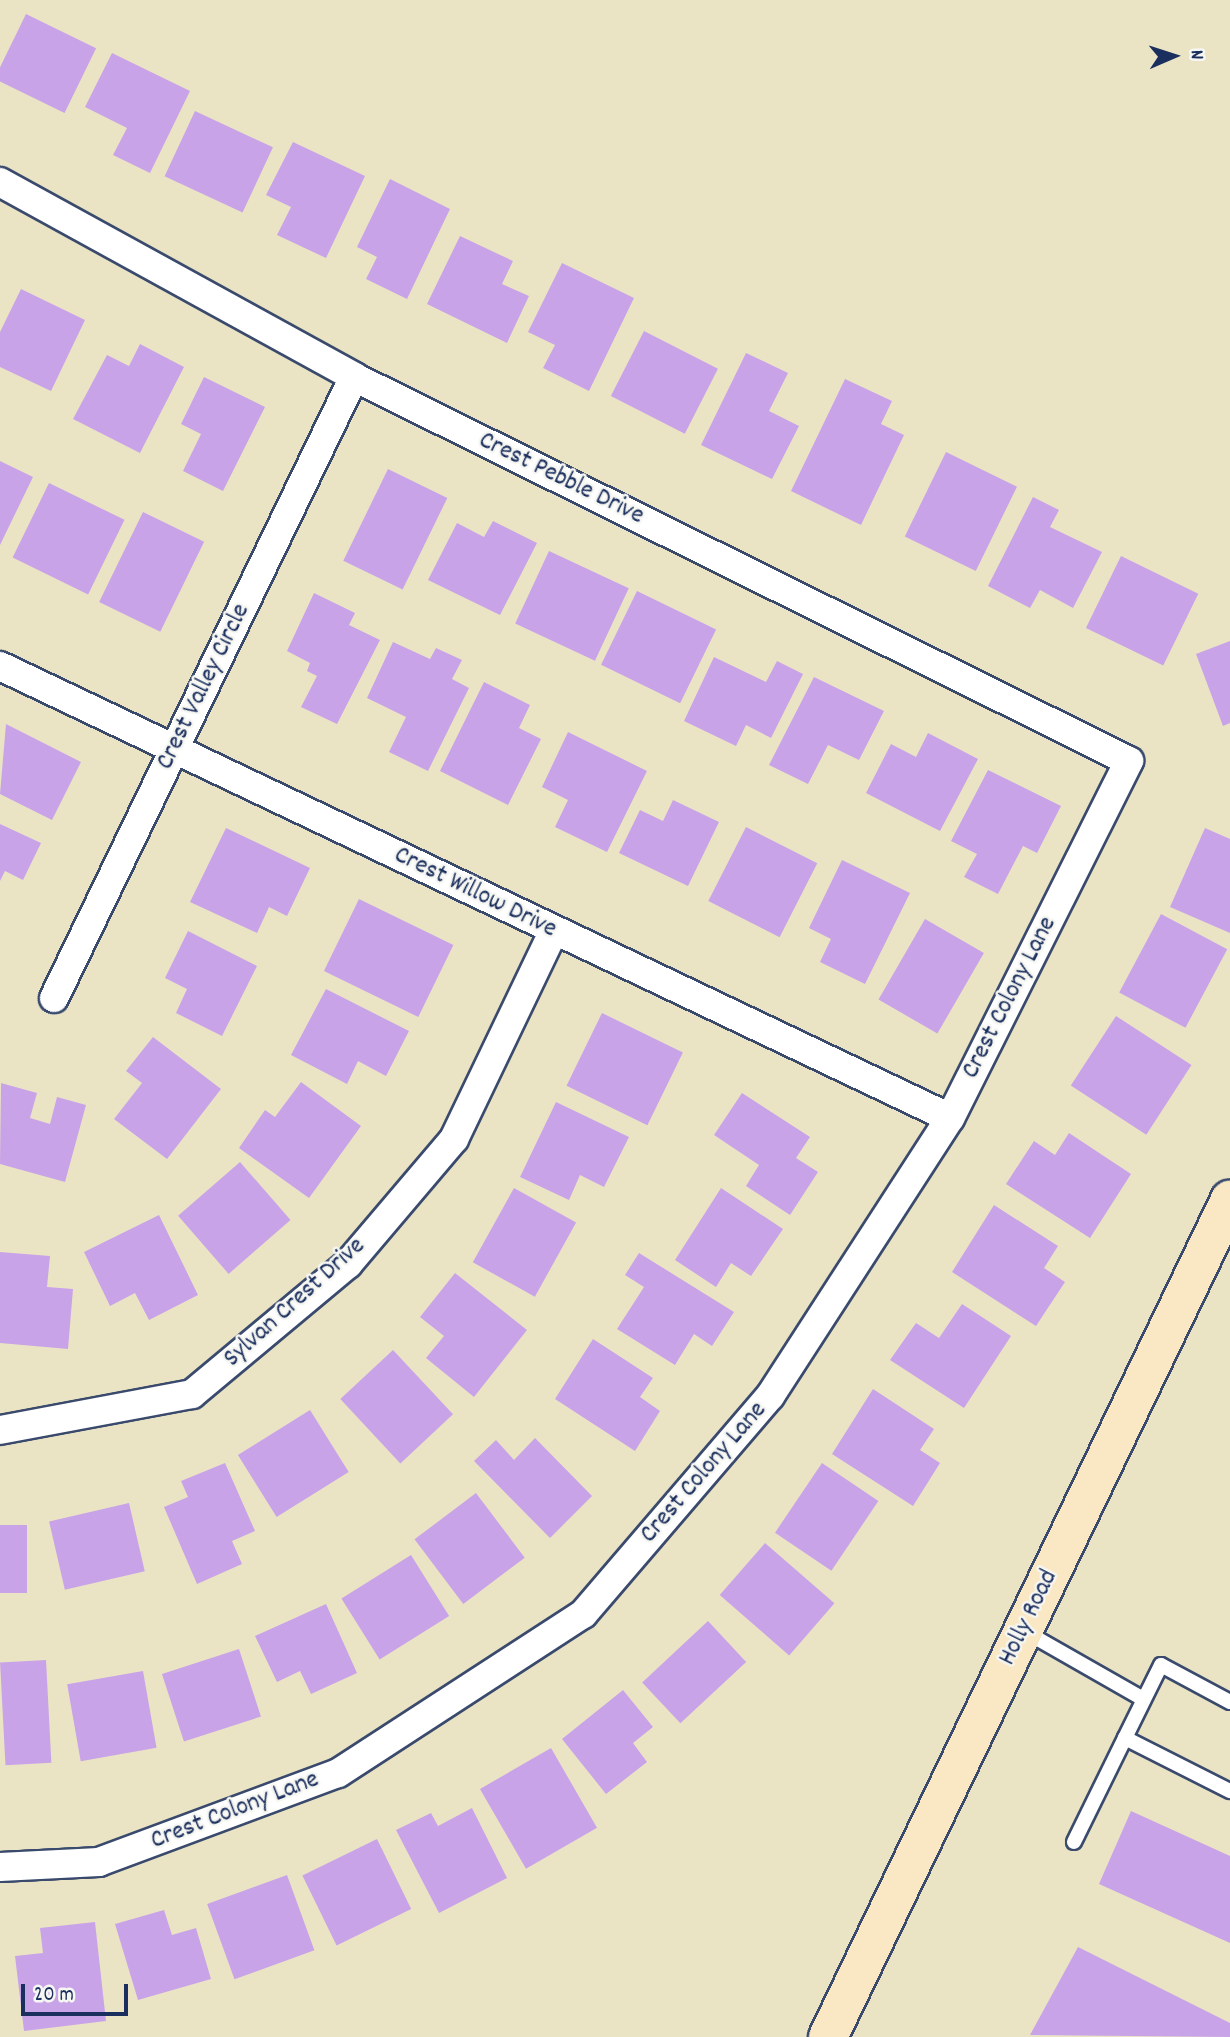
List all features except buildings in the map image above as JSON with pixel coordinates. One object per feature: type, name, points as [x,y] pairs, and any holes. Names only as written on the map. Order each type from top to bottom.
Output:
[{"type":"main road","name":"Holly Road","points":[[828,2037],[1230,1200]]},
{"type":"street","name":"Crest Pebble Drive","points":[[0,182],[354,376],[1129,761]]},
{"type":"street","name":"Crest Valley Circle","points":[[54,998],[354,376]]},
{"type":"street","name":"Crest Willow Drive","points":[[0,666],[553,932],[950,1118]]},
{"type":"street","name":"Crest Colony Lane","points":[[0,1867],[99,1862],[338,1773],[583,1614],[770,1396],[950,1118],[1129,761]]},
{"type":"street","name":"Sylvan Crest Drive","points":[[0,1430],[192,1394],[348,1264],[454,1139],[553,932]]},
{"type":"lane","points":[[1023,1631],[1143,1699]]},
{"type":"lane","points":[[1074,1842],[1161,1665],[1230,1702]]},
{"type":"lane","points":[[1125,1738],[1230,1791]]}]
